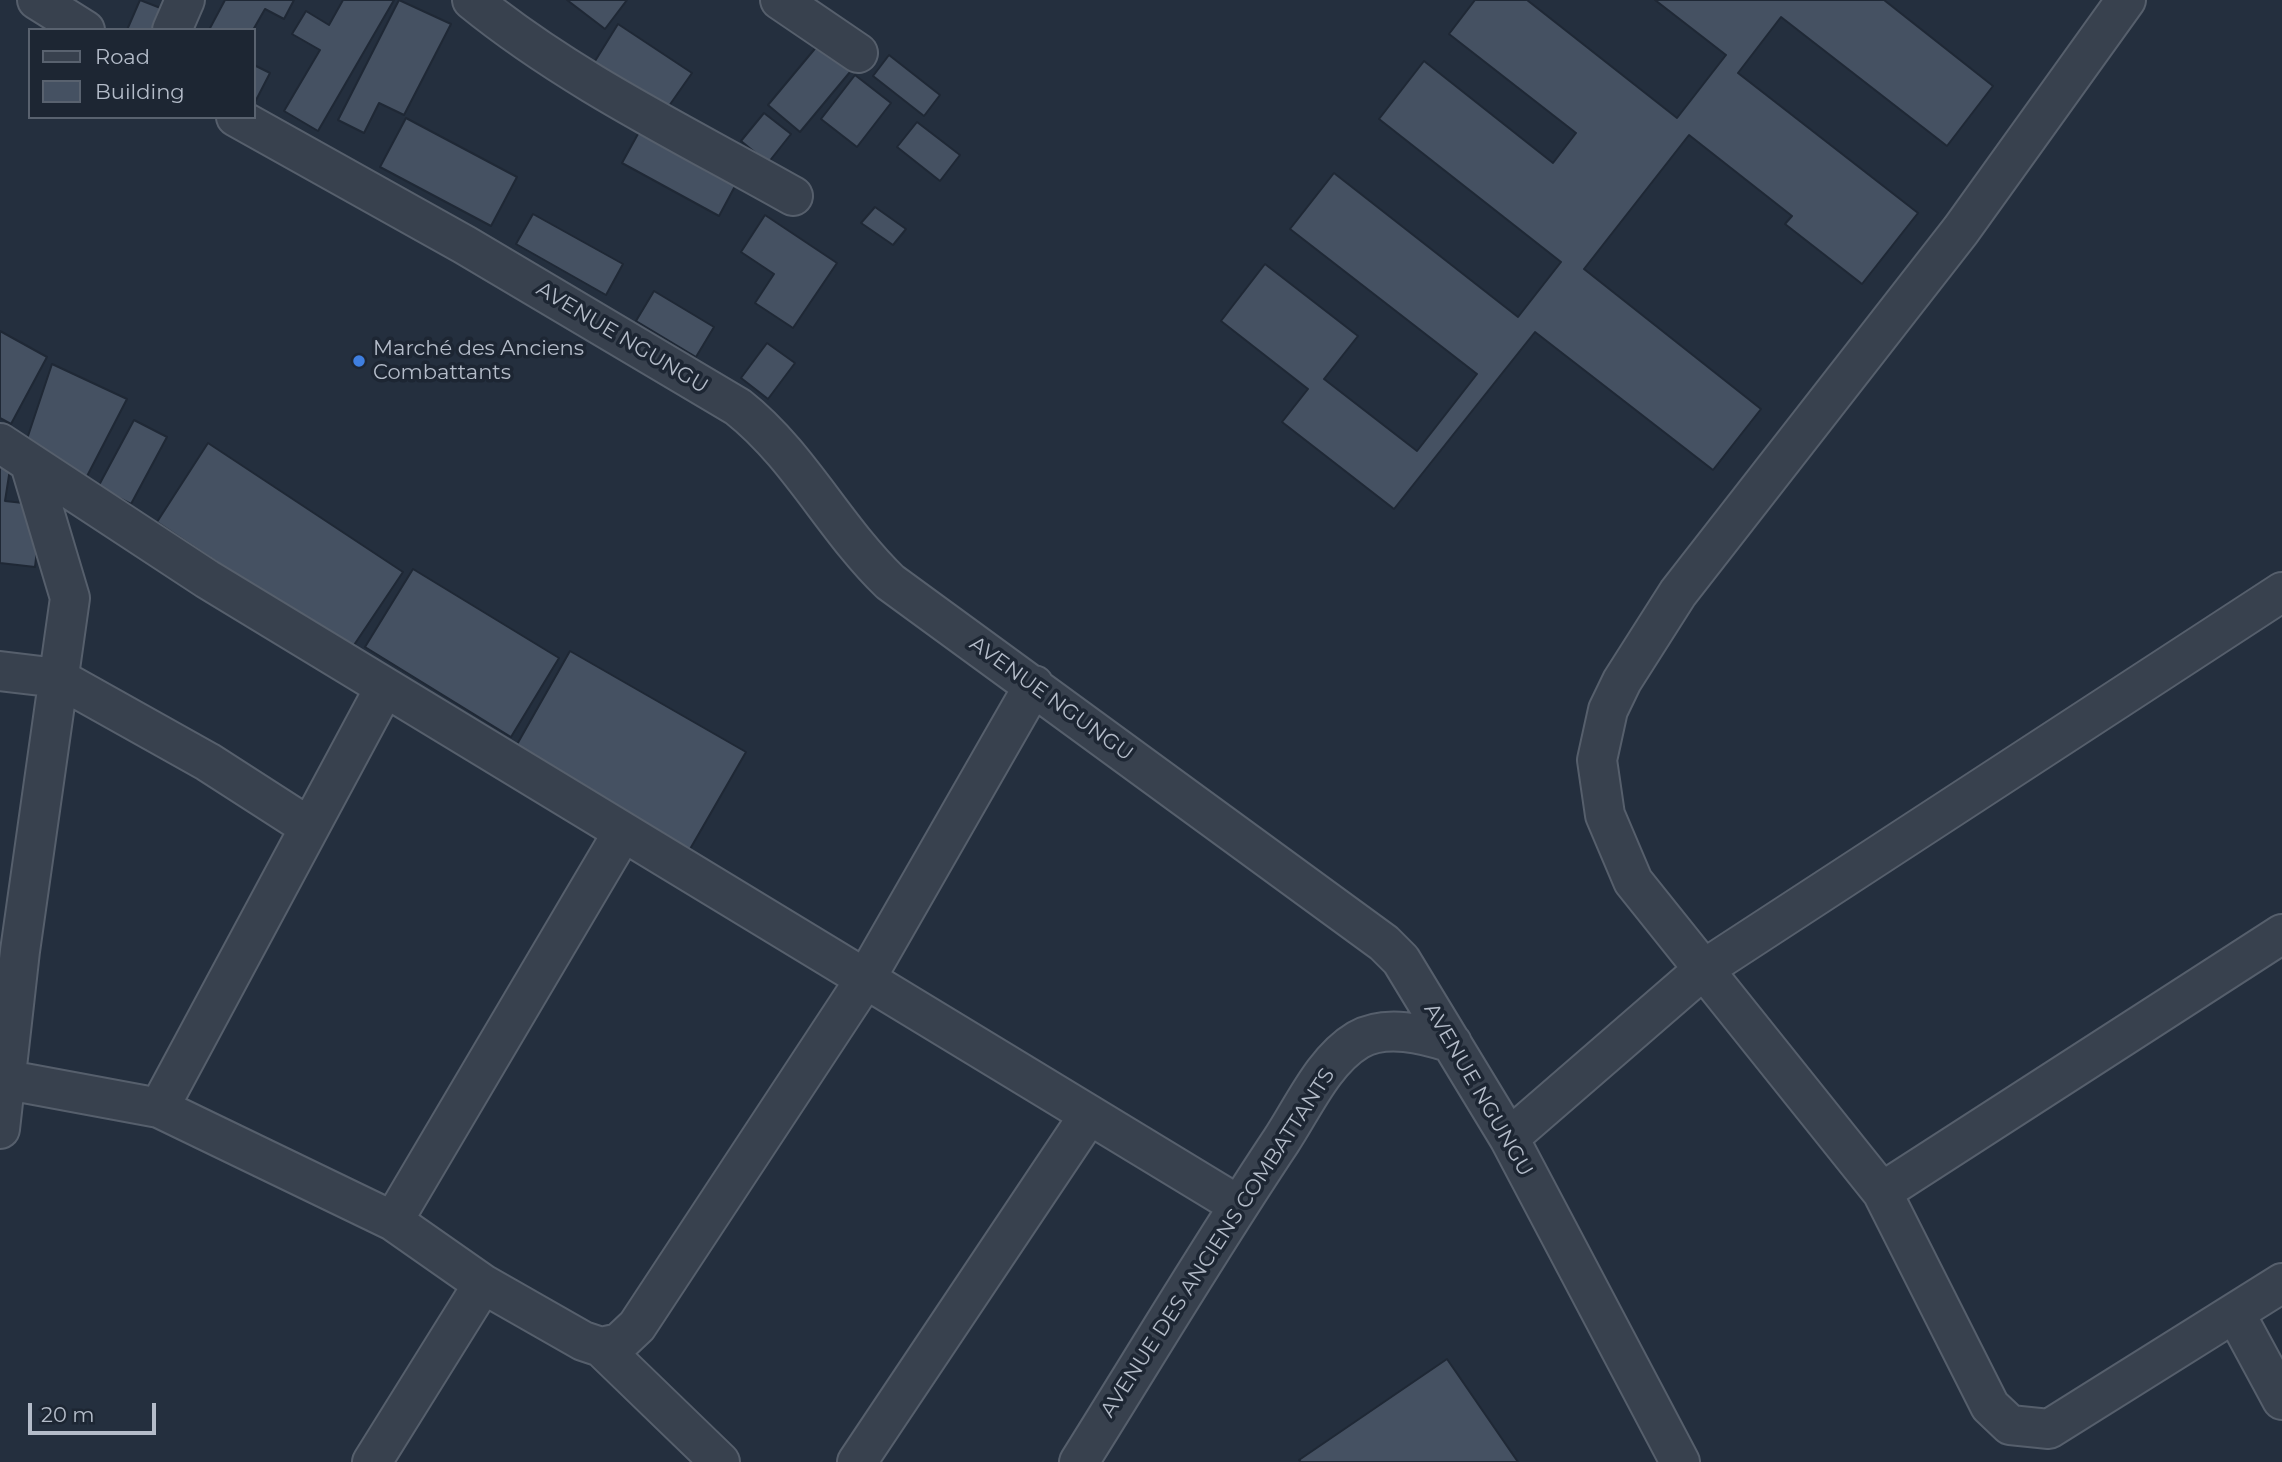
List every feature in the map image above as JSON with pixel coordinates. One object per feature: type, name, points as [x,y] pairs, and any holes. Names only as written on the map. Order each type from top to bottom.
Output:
[{"type":"street","points":[[37,0],[82,28]]},
{"type":"street","points":[[173,28],[185,0]]},
{"type":"street","points":[[472,0],[507,29],[559,62],[793,196]]},
{"type":"street","points":[[780,0],[858,53]]},
{"type":"street","points":[[2126,0],[1961,230],[1678,593],[1622,681],[1608,710],[1597,760],[1605,815],[1633,881],[1882,1192],[1990,1406],[2010,1425],[2049,1429],[2282,1283]]},
{"type":"street","name":"AVENUE NGUNGU","points":[[240,119],[465,246],[738,407],[760,424],[853,544],[890,582],[1384,943],[1401,960],[1509,1138],[1680,1462]]},
{"type":"street","points":[[0,1129],[8,1080],[10,950],[70,598],[15,453]]},
{"type":"street","points":[[15,453],[206,579],[1238,1205]]},
{"type":"street","points":[[1509,1138],[1704,969],[2282,592]]},
{"type":"street","points":[[0,671],[58,678],[208,762],[309,827]]},
{"type":"street","points":[[601,1347],[619,1343],[637,1326],[866,978],[1034,685]]},
{"type":"street","points":[[159,1108],[385,687]]},
{"type":"street","points":[[393,1221],[623,831]]},
{"type":"street","points":[[1882,1192],[2282,934]]},
{"type":"street","name":"AVENUE DES ANCIENS COMBATTANTS","points":[[1079,1462],[1238,1205],[1332,1063],[1360,1039],[1391,1032],[1416,1032],[1452,1043]]},
{"type":"street","points":[[8,1080],[159,1108],[393,1221],[484,1284],[583,1340],[601,1347],[720,1462]]},
{"type":"street","points":[[857,1462],[1089,1115]]},
{"type":"street","points":[[372,1462],[484,1284]]},
{"type":"street","points":[[2235,1312],[2282,1400]]},
{"type":"building","points":[[140,0],[163,9],[166,28],[128,28]]},
{"type":"building","points":[[225,0],[294,0],[284,19],[265,9],[254,28],[210,28]]},
{"type":"building","points":[[343,0],[394,0],[318,131],[284,111],[320,50],[292,34],[306,11],[329,25]]},
{"type":"building","points":[[399,0],[451,24],[404,115],[379,103],[364,133],[338,120]]},
{"type":"building","points":[[567,0],[627,0],[605,29]]},
{"type":"building","points":[[1475,0],[1527,0],[1677,118],[1726,55],[1655,0],[1884,0],[1993,86],[1947,146],[1781,17],[1738,73],[1918,213],[1862,284],[1785,224],[1792,216],[1689,135],[1584,269],[1761,409],[1713,470],[1535,332],[1394,509],[1282,422],[1308,389],[1221,321],[1265,264],[1358,336],[1324,379],[1417,451],[1477,374],[1290,229],[1334,173],[1518,317],[1561,262],[1379,119],[1424,61],[1553,163],[1576,133],[1449,34]]},
{"type":"building","points":[[618,24],[692,73],[664,113],[592,66]]},
{"type":"building","points":[[823,39],[855,66],[800,132],[768,105]]},
{"type":"building","points":[[889,55],[940,95],[924,116],[873,76]]},
{"type":"building","points":[[256,66],[270,73],[256,100]]},
{"type":"building","points":[[855,75],[891,103],[857,147],[821,119]]},
{"type":"building","points":[[764,113],[791,134],[768,163],[741,141]]},
{"type":"building","points":[[406,118],[517,177],[491,226],[380,167]]},
{"type":"building","points":[[917,122],[960,155],[940,181],[897,147]]},
{"type":"building","points":[[644,123],[741,175],[719,216],[622,163]]},
{"type":"building","points":[[875,207],[906,229],[893,245],[861,223]]},
{"type":"building","points":[[533,214],[623,264],[606,295],[516,244]]},
{"type":"building","points":[[765,215],[837,263],[793,328],[755,303],[774,274],[741,252]]},
{"type":"building","points":[[654,291],[714,327],[696,357],[636,321]]},
{"type":"building","points":[[0,331],[47,357],[11,424],[0,418]]},
{"type":"building","points":[[767,343],[795,363],[768,399],[741,378]]},
{"type":"building","points":[[52,364],[127,399],[84,482],[25,445]]},
{"type":"building","points":[[134,420],[167,437],[131,504],[98,487]]},
{"type":"building","points":[[208,443],[403,572],[350,651],[157,522]]},
{"type":"building","points":[[0,455],[12,456],[5,501],[42,505],[35,567],[0,563]]},
{"type":"building","points":[[413,569],[559,658],[511,737],[365,647]]},
{"type":"building","points":[[570,651],[746,752],[686,856],[511,755]]},
{"type":"building","points":[[1447,1359],[1518,1462],[1299,1460]]},
{"type":"place","name":"Marché des Anciens Combattants","points":[[359,361]]}]
